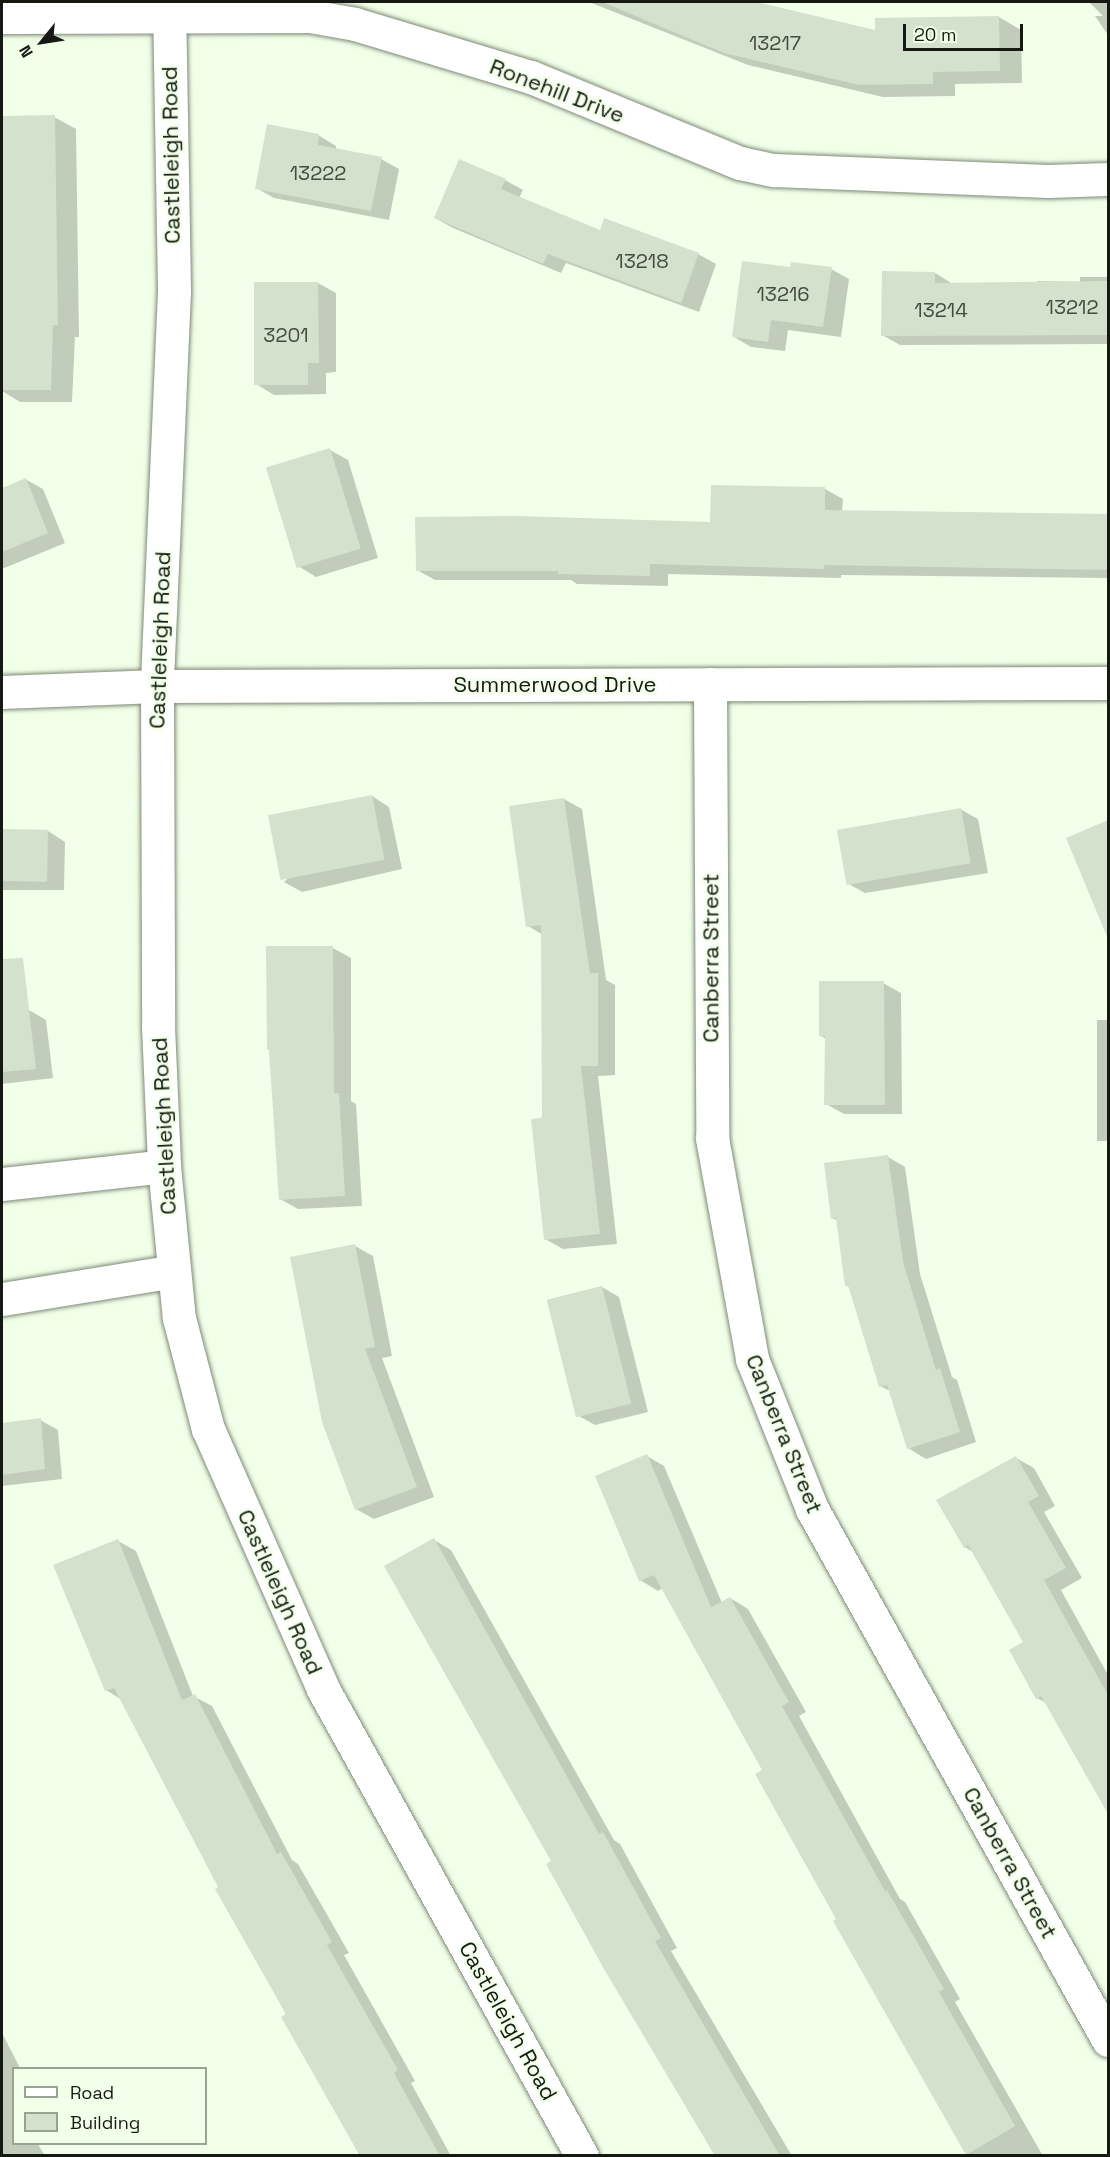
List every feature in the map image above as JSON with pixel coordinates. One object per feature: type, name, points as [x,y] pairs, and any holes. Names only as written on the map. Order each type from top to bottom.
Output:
[{"type":"street","name":"Ronehill Drive","points":[[2,17],[169,9],[310,16],[355,24],[531,76],[740,164],[774,170],[1048,181],[1108,179]]},
{"type":"street","name":"Castleleigh Road","points":[[169,9],[174,291],[157,686],[158,1026],[164,1166],[179,1318],[208,1429],[323,1689],[582,2156]]},
{"type":"street","name":"Summerwood Drive","points":[[2,692],[157,686],[1108,683]]},
{"type":"street","name":"Canberra Street","points":[[710,684],[712,1138],[752,1359],[812,1509],[1108,2040]]},
{"type":"street","points":[[2,1184],[164,1166]]},
{"type":"street","points":[[2,1299],[174,1271]]},
{"type":"building","points":[[602,2],[757,2],[875,30],[875,18],[999,16],[1000,71],[933,72],[933,84],[859,85],[724,53]]},
{"type":"building","points":[[55,115],[58,325],[53,325],[51,390],[2,390],[2,116]]},
{"type":"building","points":[[267,124],[319,134],[318,145],[382,157],[371,211],[255,189]]},
{"type":"building","points":[[459,159],[506,179],[501,189],[600,230],[604,218],[699,253],[681,303],[548,254],[543,264],[434,218]]},
{"type":"building","points":[[742,261],[790,267],[791,262],[832,267],[823,327],[771,320],[768,342],[732,337]]},
{"type":"building","points":[[882,271],[935,272],[935,283],[1108,281],[1108,335],[881,336]]},
{"type":"building","points":[[254,282],[318,282],[319,363],[308,363],[308,385],[254,385]]},
{"type":"building","points":[[330,448],[361,548],[297,568],[266,468]]},
{"type":"building","points":[[26,478],[48,533],[2,552],[2,488]]},
{"type":"building","points":[[711,485],[825,487],[825,510],[1108,514],[1108,570],[824,565],[824,569],[650,564],[650,576],[558,574],[558,571],[416,571],[415,517],[517,516],[710,522]]},
{"type":"building","points":[[372,795],[385,860],[281,880],[268,815]]},
{"type":"building","points":[[564,798],[590,973],[598,973],[598,1066],[581,1066],[600,1234],[544,1240],[531,1119],[542,1118],[541,925],[526,927],[509,806]]},
{"type":"building","points":[[961,808],[971,863],[847,885],[837,830]]},
{"type":"building","points":[[1108,820],[1108,939],[1066,838]]},
{"type":"building","points":[[2,829],[48,830],[47,882],[2,881]]},
{"type":"building","points":[[266,946],[333,946],[334,1093],[339,1093],[345,1196],[279,1200],[269,1050],[267,1050]]},
{"type":"building","points":[[23,958],[36,1069],[2,1072],[2,959]]},
{"type":"building","points":[[819,981],[884,981],[885,1105],[824,1105],[825,1036],[819,1036]]},
{"type":"building","points":[[888,1155],[903,1262],[936,1370],[940,1368],[960,1432],[907,1449],[887,1385],[879,1387],[848,1285],[845,1286],[836,1218],[831,1219],[824,1163]]},
{"type":"building","points":[[355,1244],[375,1347],[365,1349],[417,1487],[355,1510],[322,1422],[290,1257]]},
{"type":"building","points":[[602,1286],[631,1403],[576,1417],[547,1300]]},
{"type":"building","points":[[41,1418],[45,1469],[2,1475],[2,1423]]},
{"type":"building","points":[[647,1454],[711,1607],[730,1597],[789,1702],[782,1706],[885,1891],[887,1890],[944,1989],[939,1992],[1015,2126],[966,2155],[833,1921],[836,1919],[755,1774],[762,1770],[654,1575],[639,1581],[595,1476]]},
{"type":"building","points":[[1016,1456],[1039,1496],[1028,1502],[1066,1568],[1044,1580],[1108,1695],[1108,1814],[1041,1696],[1036,1699],[1009,1650],[1023,1642],[968,1545],[964,1548],[936,1500]]},
{"type":"building","points":[[434,1538],[599,1834],[603,1832],[661,1938],[655,1941],[780,2156],[715,2156],[604,1969],[546,1864],[551,1861],[384,1566]]},
{"type":"building","points":[[118,1539],[182,1700],[195,1694],[277,1854],[281,1852],[332,1942],[327,1945],[398,2070],[394,2073],[440,2156],[360,2156],[281,2017],[286,2014],[215,1889],[218,1887],[114,1688],[105,1691],[53,1565]]}]
